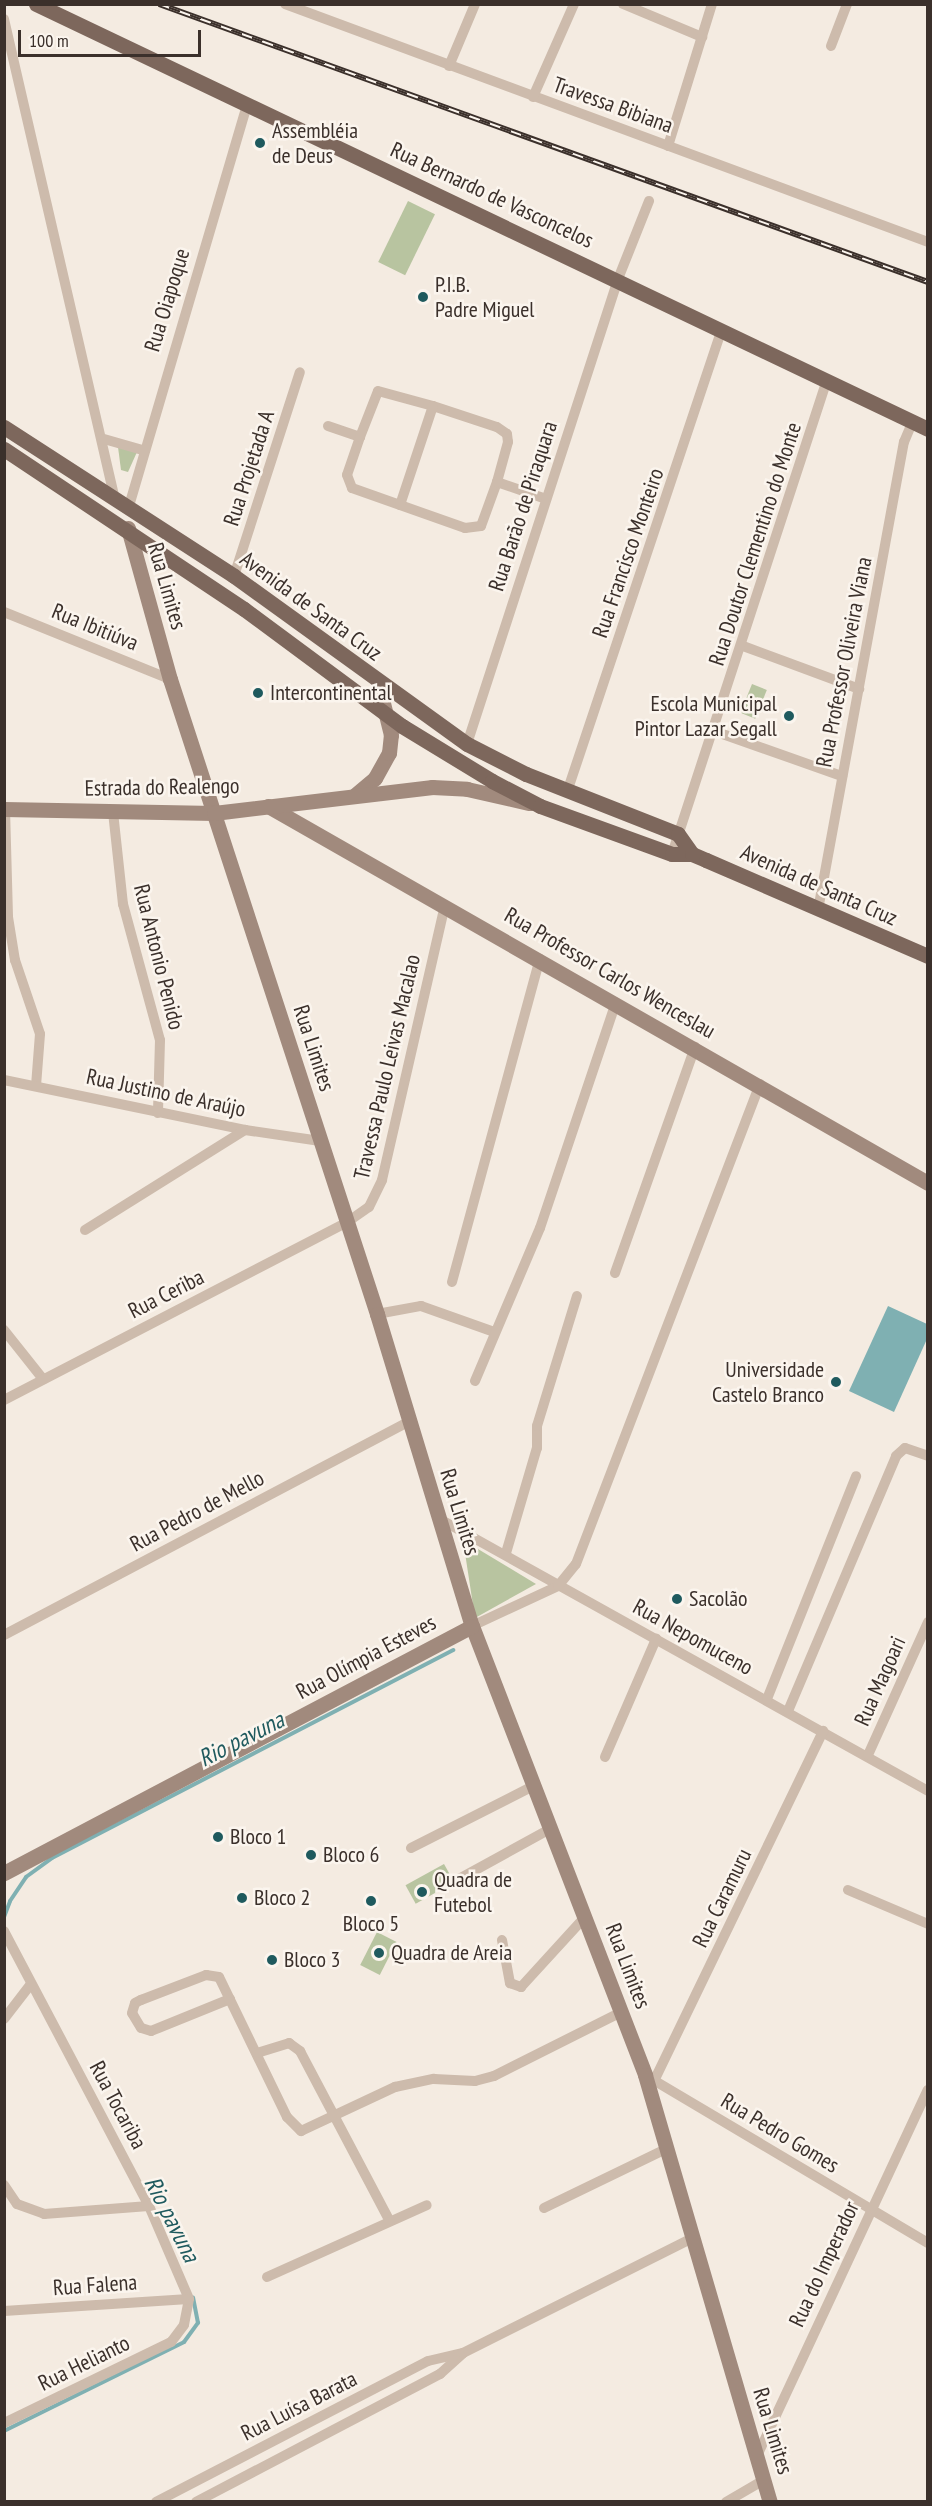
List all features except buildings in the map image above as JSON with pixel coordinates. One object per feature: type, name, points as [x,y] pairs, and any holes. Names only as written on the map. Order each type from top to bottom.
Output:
[{"type":"main road","name":"Rua Bernardo de Vasconcelos","points":[[36,4],[618,279],[927,429]]},
{"type":"main road","name":"Avenida de Santa Cruz","points":[[4,427],[234,576],[378,683],[467,744],[526,774],[678,834]]},
{"type":"main road","name":"Avenida de Santa Cruz","points":[[4,449],[128,528],[244,609],[387,716],[540,806],[672,854],[692,854],[927,956]]},
{"type":"main road","points":[[678,834],[692,854]]},
{"type":"street","points":[[449,66],[475,4]]},
{"type":"street","points":[[533,97],[574,4]]},
{"type":"street","points":[[623,4],[702,37]]},
{"type":"street","points":[[668,146],[712,4]]},
{"type":"street","points":[[831,46],[847,4]]},
{"type":"street","name":"Travessa Bibiana","points":[[292,6],[927,242]]},
{"type":"street","points":[[4,19],[104,439],[115,498]]},
{"type":"street","name":"Rua Oiapoque","points":[[129,507],[142,450],[247,105]]},
{"type":"street","name":"Rua Barão de Piraquara","points":[[467,744],[618,279],[649,201]]},
{"type":"street","name":"Rua Francisco Monteiro","points":[[568,789],[722,330]]},
{"type":"street","name":"Rua Projetada A","points":[[234,576],[300,372]]},
{"type":"street","name":"Rua Doutor Clementino do Monte","points":[[672,854],[743,646],[827,381]]},
{"type":"street","points":[[378,391],[433,406],[507,434],[508,442],[484,521],[477,529],[400,505],[348,484],[347,475],[360,437],[378,391]]},
{"type":"street","points":[[400,505],[433,406]]},
{"type":"street","name":"Rua Professor Oliveira Viana","points":[[818,910],[904,442],[912,423]]},
{"type":"street","points":[[328,426],[360,437]]},
{"type":"street","points":[[104,439],[142,450]]},
{"type":"street","points":[[496,482],[546,499]]},
{"type":"street","name":"Rua Limites","points":[[128,528],[170,679],[377,1314],[408,1422],[472,1626],[621,2012],[649,2078],[691,2239],[770,2502]]},
{"type":"street","name":"Rua Ibitiúva","points":[[4,612],[170,679]]},
{"type":"street","points":[[743,646],[859,689]]},
{"type":"street","points":[[355,795],[384,767],[391,735],[378,683]]},
{"type":"street","points":[[714,731],[842,776]]},
{"type":"street","name":"Estrada do Realengo","points":[[5,809],[214,813],[355,795],[451,787],[540,806]]},
{"type":"street","points":[[317,833],[309,813],[320,799]]},
{"type":"street","name":"Rua Professor Carlos Wenceslau","points":[[268,806],[760,1084],[927,1183]]},
{"type":"street","points":[[5,809],[6,902],[10,962],[40,1034],[36,1086]]},
{"type":"street","name":"Rua Antonio Penido","points":[[113,812],[123,904],[160,1040],[158,1113]]},
{"type":"street","name":"Travessa Paulo Leivas Macalao","points":[[346,1223],[377,1196],[445,905]]},
{"type":"street","points":[[452,1282],[540,959]]},
{"type":"street","points":[[474,1381],[540,1228],[616,1002]]},
{"type":"street","points":[[615,1273],[695,1047]]},
{"type":"street","name":"Rua Justino de Araújo","points":[[4,1080],[158,1113],[320,1142]]},
{"type":"street","points":[[558,1586],[581,1552],[760,1084]]},
{"type":"street","points":[[85,1230],[246,1130]]},
{"type":"street","name":"Rua Ceriba","points":[[4,1400],[346,1223]]},
{"type":"street","points":[[506,1553],[537,1448],[537,1426],[577,1296]]},
{"type":"street","points":[[377,1314],[421,1306],[494,1332]]},
{"type":"street","points":[[4,1330],[43,1379]]},
{"type":"street","name":"Rua Pedro de Mello","points":[[4,1635],[408,1422]]},
{"type":"street","points":[[788,1711],[900,1450],[911,1448],[927,1456]]},
{"type":"street","points":[[762,1697],[856,1476]]},
{"type":"street","name":"Rua Nepomuceno","points":[[438,1518],[506,1553],[558,1586],[868,1755],[927,1791]]},
{"type":"street","name":"Rua Olímpia Esteves","points":[[4,1873],[472,1626],[558,1586]]},
{"type":"street","name":"Rua Magoari","points":[[868,1755],[927,1622]]},
{"type":"street","points":[[605,1757],[656,1639]]},
{"type":"street","name":"Rua Caramuru","points":[[649,2078],[823,1731]]},
{"type":"street","points":[[411,1848],[533,1786]]},
{"type":"street","points":[[459,1879],[550,1829]]},
{"type":"street","points":[[848,1890],[927,1924]]},
{"type":"street","points":[[502,1940],[510,1983],[521,1987],[585,1917]]},
{"type":"street","name":"Rua Tocariba","points":[[4,1931],[149,2206],[189,2299]]},
{"type":"street","points":[[230,1999],[151,2031],[141,2028],[132,2013],[141,2000],[213,1974],[219,1977],[296,2130],[305,2131],[394,2087],[421,2080],[475,2081],[494,2076],[621,2012]]},
{"type":"street","points":[[4,2019],[31,1984]]},
{"type":"street","points":[[257,2053],[288,2043],[294,2045],[337,2114],[389,2220]]},
{"type":"street","name":"Rua Pedro Gomes","points":[[649,2078],[927,2243]]},
{"type":"street","name":"Rua do Imperador","points":[[757,2456],[927,2090]]},
{"type":"street","points":[[544,2208],[666,2150]]},
{"type":"street","points":[[4,2185],[17,2204],[44,2214],[149,2206]]},
{"type":"street","points":[[267,2277],[389,2220],[427,2205]]},
{"type":"street","name":"Rua Luísa Barata","points":[[196,2502],[440,2374],[463,2353],[691,2239]]},
{"type":"street","name":"Rua Falena","points":[[4,2311],[189,2299]]},
{"type":"street","name":"Rua Helianto","points":[[4,2423],[159,2349],[178,2335],[189,2299]]},
{"type":"street","name":"Rua Luísa Barata","points":[[156,2502],[446,2356],[463,2353]]},
{"type":"street","points":[[726,2502],[764,2480]]},
{"type":"green space","points":[[408,201],[435,214],[405,275],[378,262]]},
{"type":"green space","points":[[118,447],[137,452],[128,472],[121,470]]},
{"type":"green space","points":[[752,684],[767,690],[755,719],[740,713]]},
{"type":"green space","points":[[463,1540],[536,1584],[475,1618]]},
{"type":"green space","name":"Quadra de Futebol","points":[[444,1864],[454,1882],[416,1904],[406,1885]]},
{"type":"green space","name":"Quadra de Areia","points":[[377,1932],[397,1942],[380,1975],[360,1965]]},
{"type":"water","points":[[888,1306],[927,1324],[927,1339],[894,1412],[849,1391]]},
{"type":"waterway","name":"Rio pavuna","points":[[4,1917],[10,1901],[26,1877],[52,1858],[453,1650]]},
{"type":"waterway","name":"Rio pavuna","points":[[4,2431],[184,2342],[198,2323],[193,2297]]},
{"type":"railway","points":[[159,4],[928,282]]},
{"type":"place","name":"Assembléia de Deus","points":[[260,143]]},
{"type":"place","name":"P.I.B. Padre Miguel","points":[[423,297]]},
{"type":"place","name":"Intercontinental","points":[[258,693]]},
{"type":"place","name":"Escola Municipal Pintor Lazar Segall","points":[[789,716]]},
{"type":"place","name":"Universidade Castelo Branco","points":[[836,1382]]},
{"type":"place","name":"Sacolão","points":[[677,1599]]},
{"type":"place","name":"Bloco 1","points":[[218,1837]]},
{"type":"place","name":"Bloco 6","points":[[311,1855]]},
{"type":"place","name":"Quadra de Futebol","points":[[422,1892]]},
{"type":"place","name":"Bloco 2","points":[[242,1898]]},
{"type":"place","name":"Bloco 5","points":[[371,1901]]},
{"type":"place","name":"Quadra de Areia","points":[[379,1953]]},
{"type":"place","name":"Bloco 3","points":[[272,1960]]}]
